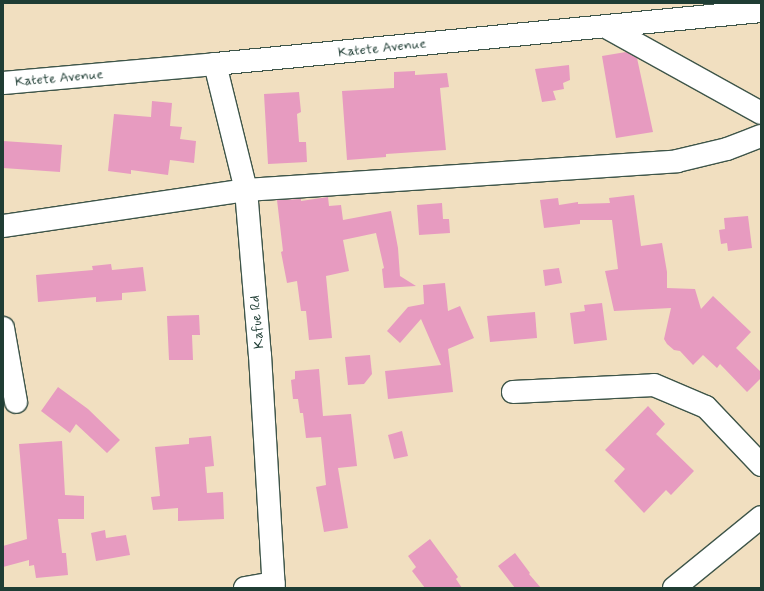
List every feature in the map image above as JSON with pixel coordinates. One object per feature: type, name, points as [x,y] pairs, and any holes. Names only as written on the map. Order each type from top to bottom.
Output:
[{"type":"street","name":"Katete Avenue","points":[[3,83],[606,27],[761,11]]},
{"type":"street","points":[[606,27],[761,113]]},
{"type":"street","name":"Kafue Rd","points":[[215,64],[246,190],[260,355],[274,585]]},
{"type":"street","points":[[3,226],[246,190],[676,161],[727,149],[761,136]]},
{"type":"street","points":[[3,328],[16,402]]},
{"type":"street","points":[[513,392],[654,385],[706,407],[761,465]]},
{"type":"street","points":[[674,588],[757,528]]},
{"type":"street","points":[[245,588],[274,585]]},
{"type":"building","points":[[626,52],[637,58],[653,132],[616,138],[602,56]]},
{"type":"building","points":[[569,65],[570,80],[563,83],[564,89],[553,91],[556,100],[542,102],[535,69]]},
{"type":"building","points":[[415,71],[415,75],[447,73],[449,87],[440,88],[446,150],[386,154],[386,157],[347,160],[342,91],[394,88],[394,72]]},
{"type":"building","points":[[299,92],[301,112],[297,114],[299,142],[306,142],[307,162],[268,164],[264,94]]},
{"type":"building","points":[[152,101],[172,103],[170,126],[182,127],[180,139],[196,141],[194,163],[170,160],[168,175],[131,170],[131,174],[108,171],[114,114],[151,117]]},
{"type":"building","points":[[3,141],[62,145],[60,172],[3,168]]},
{"type":"building","points":[[634,195],[641,246],[662,243],[667,272],[667,288],[695,289],[701,309],[713,296],[751,332],[736,348],[761,372],[761,378],[747,392],[720,364],[717,368],[703,355],[693,365],[680,351],[674,350],[667,344],[664,339],[671,308],[614,311],[605,271],[618,269],[612,220],[580,220],[580,224],[544,228],[540,200],[558,198],[559,205],[578,202],[578,204],[610,203],[609,198]]},
{"type":"building","points":[[328,197],[329,206],[341,205],[343,220],[391,211],[398,248],[400,276],[416,286],[384,288],[382,269],[384,268],[376,233],[343,240],[349,271],[326,276],[332,338],[309,340],[306,311],[301,311],[297,281],[287,283],[281,252],[283,251],[277,200],[301,199],[301,201]]},
{"type":"building","points":[[442,203],[443,219],[449,219],[450,233],[419,235],[417,205]]},
{"type":"building","points":[[748,216],[752,248],[728,251],[727,243],[721,244],[719,230],[725,229],[724,218]]},
{"type":"building","points":[[111,264],[112,270],[143,267],[146,291],[122,293],[122,300],[96,302],[96,297],[38,302],[36,275],[93,270],[92,266]]},
{"type":"building","points":[[559,268],[562,283],[545,286],[543,270]]},
{"type":"building","points":[[445,283],[448,311],[460,306],[474,338],[448,349],[453,392],[388,399],[385,371],[441,365],[421,319],[400,343],[387,331],[408,307],[424,304],[423,285]]},
{"type":"building","points":[[602,303],[607,340],[574,344],[570,313],[585,311],[584,305]]},
{"type":"building","points":[[535,312],[537,338],[490,342],[487,316]]},
{"type":"building","points":[[199,315],[200,335],[192,335],[193,360],[169,360],[167,316]]},
{"type":"building","points":[[370,355],[372,374],[364,384],[348,385],[345,357]]},
{"type":"building","points":[[319,369],[323,416],[351,414],[357,466],[338,468],[348,528],[324,532],[316,487],[326,485],[321,437],[306,438],[303,413],[300,413],[298,399],[293,399],[291,380],[295,379],[295,371]]},
{"type":"building","points":[[58,387],[88,409],[120,440],[107,453],[76,424],[70,433],[41,411]]},
{"type":"building","points":[[648,406],[665,424],[656,434],[694,471],[671,495],[666,490],[644,513],[614,481],[625,469],[605,450]]},
{"type":"building","points":[[402,431],[408,456],[394,459],[388,435]]},
{"type":"building","points":[[211,436],[214,466],[205,467],[207,493],[223,492],[224,519],[178,521],[178,508],[153,510],[151,497],[160,496],[155,447],[189,444],[189,438]]},
{"type":"building","points":[[62,441],[65,495],[84,496],[84,519],[58,519],[62,553],[66,553],[68,575],[36,578],[34,565],[29,566],[29,560],[3,567],[3,546],[27,539],[19,444]]},
{"type":"building","points":[[105,530],[106,538],[126,535],[130,555],[96,561],[91,533]]},
{"type":"building","points":[[430,539],[458,577],[456,579],[462,588],[425,588],[412,571],[416,567],[408,556]]},
{"type":"building","points":[[515,553],[530,573],[529,574],[541,588],[515,588],[498,566]]}]
